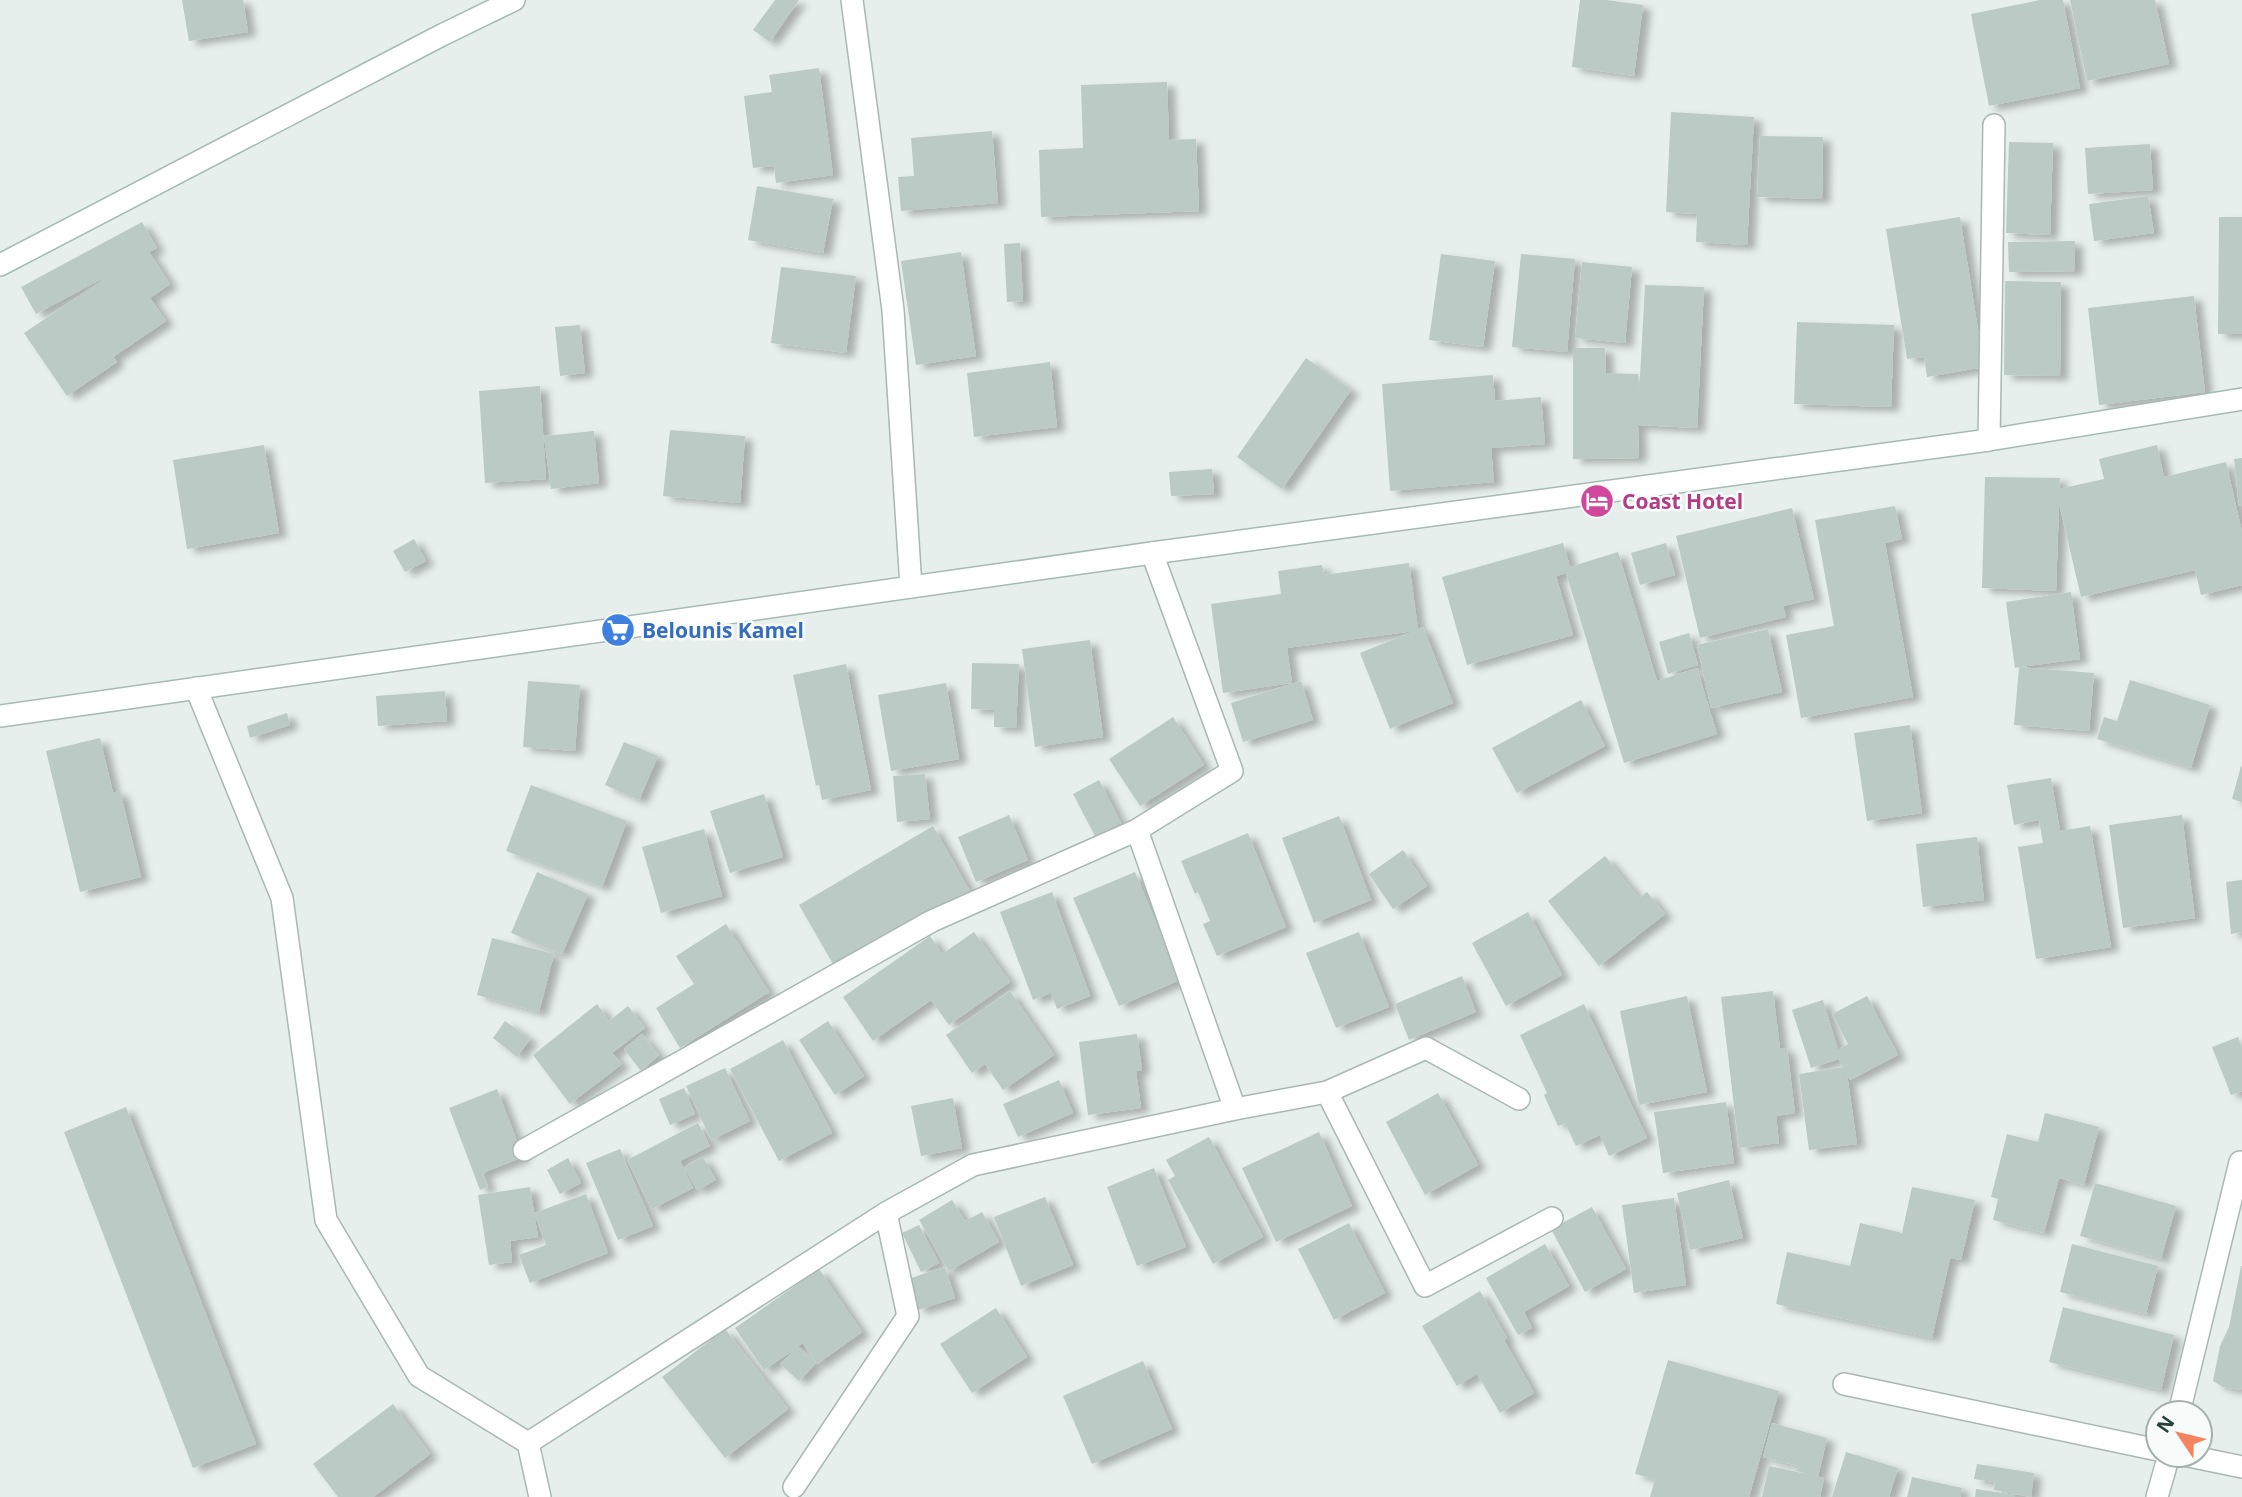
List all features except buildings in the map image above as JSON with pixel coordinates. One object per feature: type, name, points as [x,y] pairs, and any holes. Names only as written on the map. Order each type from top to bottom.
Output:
[{"type":"street","points":[[0,265],[514,0]]},
{"type":"street","points":[[852,0],[893,310],[911,587]]},
{"type":"street","points":[[1989,440],[1994,125]]},
{"type":"street","points":[[0,716],[1152,553],[1989,440],[2242,398]]},
{"type":"street","points":[[524,1150],[932,921],[1137,830],[1232,771],[1152,553]]},
{"type":"street","points":[[196,688],[282,898],[326,1220],[419,1376],[528,1443],[540,1497]]},
{"type":"street","points":[[1137,830],[1236,1109]]},
{"type":"street","points":[[528,1443],[886,1213],[973,1165],[1327,1092],[1426,1048],[1519,1099]]},
{"type":"street","points":[[1327,1092],[1425,1286],[1552,1218]]},
{"type":"street","points":[[2182,1399],[2240,1162]]},
{"type":"street","points":[[794,1487],[908,1317],[886,1213]]},
{"type":"street","points":[[1844,1384],[2144,1447]]},
{"type":"street","points":[[2214,1461],[2242,1467]]},
{"type":"street","points":[[2157,1497],[2165,1469]]},
{"type":"place","name":"Coast Hotel","points":[[1597,501]]},
{"type":"place","name":"Belounis Kamel","points":[[618,630]]}]
